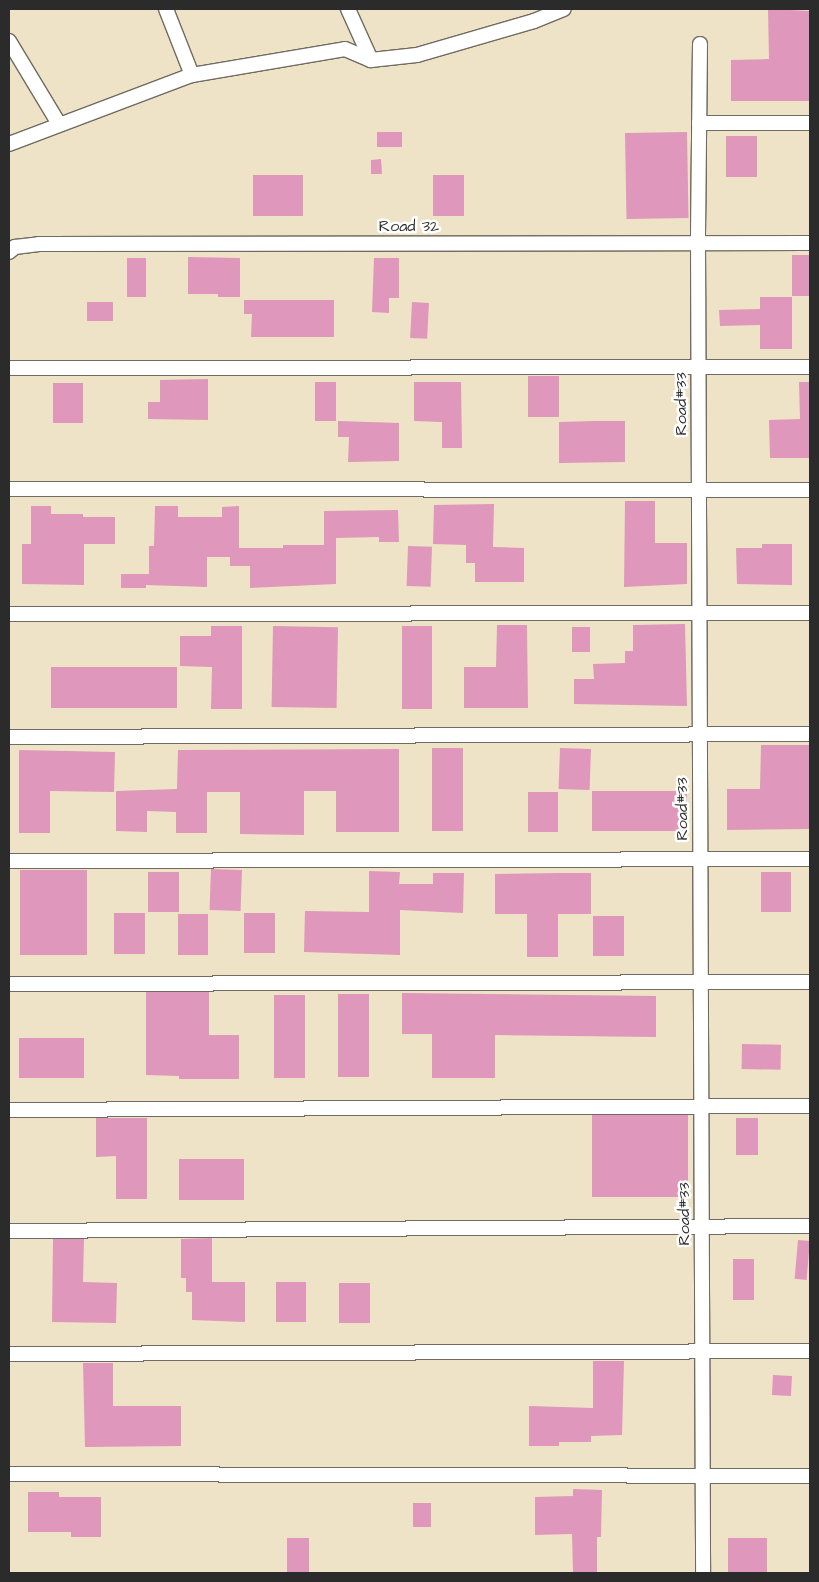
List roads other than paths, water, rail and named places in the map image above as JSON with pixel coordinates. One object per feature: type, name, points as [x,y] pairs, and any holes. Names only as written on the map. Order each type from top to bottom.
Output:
[{"type":"street","points":[[166,9],[192,75]]},
{"type":"street","points":[[348,9],[371,60]]},
{"type":"street","points":[[9,144],[192,75],[345,49],[371,60],[417,55],[530,15],[564,9]]},
{"type":"street","points":[[9,41],[58,124]]},
{"type":"street","name":"Road#33","points":[[700,44],[698,367],[703,1573]]},
{"type":"street","points":[[699,123],[810,123]]},
{"type":"street","name":"Road 32","points":[[9,252],[15,247],[39,244],[810,243]]},
{"type":"street","points":[[9,368],[810,367]]},
{"type":"street","points":[[9,489],[810,490]]},
{"type":"street","points":[[9,614],[810,613]]},
{"type":"street","points":[[9,737],[810,734]]},
{"type":"street","points":[[9,861],[810,859]]},
{"type":"street","points":[[9,984],[810,982]]},
{"type":"street","points":[[9,1110],[810,1106]]},
{"type":"street","points":[[9,1231],[810,1226]]},
{"type":"street","points":[[9,1354],[810,1352]]},
{"type":"street","points":[[9,1474],[810,1476]]}]
